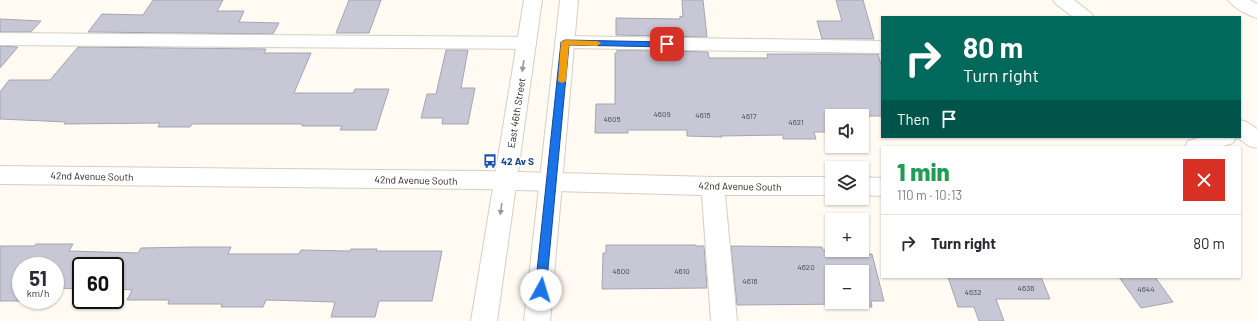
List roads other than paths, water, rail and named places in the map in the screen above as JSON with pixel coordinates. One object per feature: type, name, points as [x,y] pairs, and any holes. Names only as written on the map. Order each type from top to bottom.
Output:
[{"type":"street","name":"East 46th Street","points":[[484,321],[533,0]]},
{"type":"street","points":[[537,321],[569,0]]},
{"type":"street","points":[[1062,0],[1080,16]]},
{"type":"street","points":[[1237,0],[1257,12]]},
{"type":"street","points":[[0,39],[526,44]]},
{"type":"street","points":[[565,42],[881,47]]},
{"type":"street","points":[[1199,146],[1225,138]]},
{"type":"street","name":"42nd Avenue South","points":[[0,175],[505,181],[551,183],[581,182],[713,186],[825,186]]},
{"type":"street","points":[[713,186],[724,321]]},
{"type":"street","points":[[869,186],[881,186]]},
{"type":"place","name":"42 Av S","points":[[490,161]]}]
